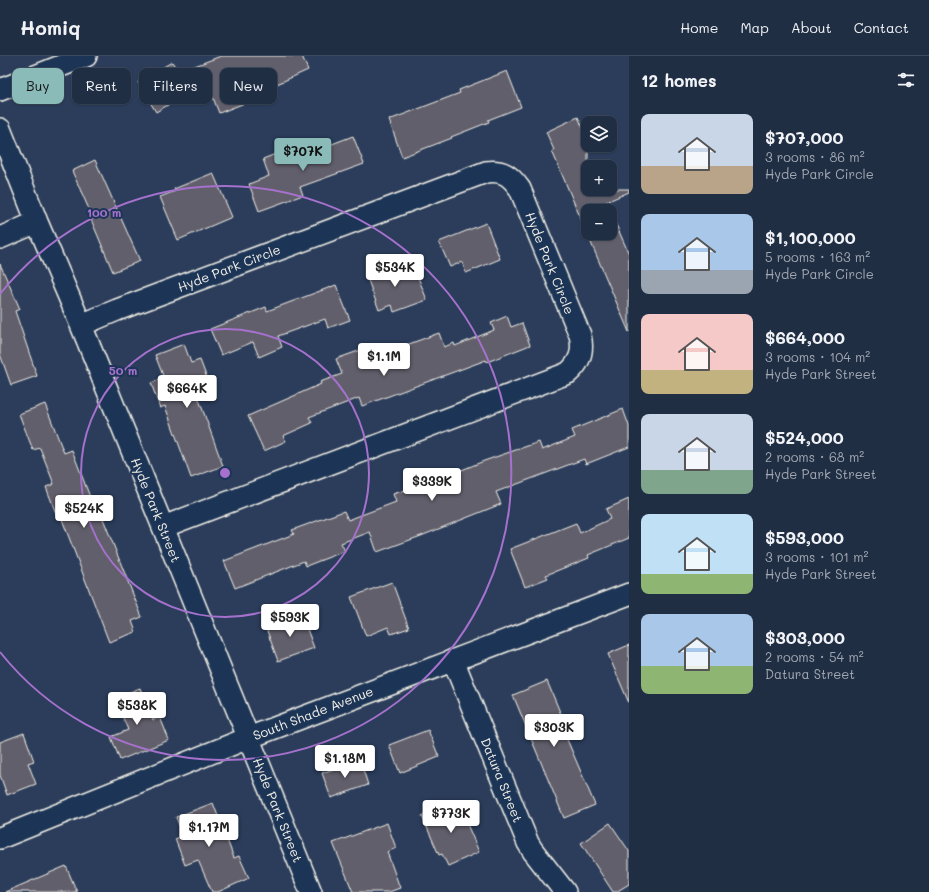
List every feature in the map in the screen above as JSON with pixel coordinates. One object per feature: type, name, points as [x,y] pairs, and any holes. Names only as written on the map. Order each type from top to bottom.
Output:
[{"type":"street","points":[[0,90],[86,56]]},
{"type":"street","name":"Hyde Park Street","points":[[0,129],[311,892]]},
{"type":"street","name":"Hyde Park Circle","points":[[81,325],[117,310],[486,172],[497,171],[502,172],[513,179],[520,189],[580,335],[582,344],[581,357],[575,368],[568,373],[163,527]]},
{"type":"street","points":[[0,238],[37,222]]},
{"type":"street","name":"South Shade Avenue","points":[[0,838],[248,738],[629,594]]},
{"type":"street","name":"Datura Street","points":[[453,660],[528,842],[533,851],[565,892]]},
{"type":"building","points":[[221,56],[302,56],[308,70],[277,84],[277,68],[220,68],[220,104],[242,104],[219,113],[212,95],[212,68],[190,68]]},
{"type":"building","points":[[172,62],[176,68],[162,68]]},
{"type":"building","points":[[507,71],[521,107],[488,120],[489,122],[451,137],[452,138],[402,157],[389,120],[460,93],[459,90]]},
{"type":"building","points":[[151,104],[170,104],[156,112]]},
{"type":"building","points":[[578,117],[581,124],[581,152],[588,152],[588,160],[581,160],[581,196],[617,196],[617,189],[629,189],[629,192],[606,202],[607,204],[581,204],[581,219],[552,151],[554,150],[546,132]]},
{"type":"building","points":[[353,136],[364,164],[300,187],[303,195],[259,211],[249,184],[269,176],[263,159],[286,150],[290,160]]},
{"type":"building","points":[[95,160],[140,261],[113,272],[90,217],[92,216],[72,171]]},
{"type":"building","points":[[213,173],[232,217],[178,240],[160,197],[175,191],[174,189]]},
{"type":"building","points":[[486,223],[500,259],[466,273],[462,262],[450,267],[439,242]]},
{"type":"building","points":[[617,227],[629,254],[629,332],[590,240],[617,240]]},
{"type":"building","points":[[386,263],[391,276],[414,267],[427,300],[394,312],[392,305],[379,310],[365,272]]},
{"type":"building","points":[[0,264],[20,309],[15,311],[37,376],[11,385],[0,354]]},
{"type":"building","points":[[336,285],[350,320],[328,328],[325,319],[278,336],[282,347],[259,357],[253,342],[221,355],[210,329],[266,307],[267,311]]},
{"type":"building","points":[[507,316],[511,327],[522,323],[530,345],[487,362],[486,360],[362,406],[359,398],[309,417],[312,423],[283,436],[286,441],[264,451],[248,416],[321,384],[320,382],[342,374],[336,359],[364,349],[368,359],[439,333],[444,347],[454,343],[455,346],[494,330],[491,323]]},
{"type":"building","points":[[184,344],[191,363],[200,360],[211,389],[197,394],[223,466],[191,478],[165,406],[160,408],[151,383],[164,378],[155,355]]},
{"type":"building","points":[[45,404],[64,453],[72,450],[98,518],[102,516],[142,617],[132,621],[136,632],[109,642],[60,514],[57,516],[46,487],[54,484],[40,448],[33,450],[19,414]]},
{"type":"building","points":[[623,409],[629,426],[629,447],[586,464],[584,459],[496,492],[501,504],[377,552],[370,532],[341,543],[345,551],[306,566],[304,561],[235,588],[224,561],[294,534],[292,530],[344,511],[348,520],[396,502],[393,494],[411,488],[412,490],[484,461],[539,442],[542,450],[575,437],[572,430]]},
{"type":"building","points":[[629,499],[629,538],[588,555],[589,558],[546,575],[548,578],[525,587],[510,549],[576,523],[580,533],[610,519],[606,509]]},
{"type":"building","points":[[392,582],[409,628],[391,634],[388,627],[366,636],[351,597]]},
{"type":"building","points":[[302,615],[314,648],[278,661],[266,628]]},
{"type":"building","points":[[629,645],[629,703],[608,654]]},
{"type":"building","points":[[547,681],[570,736],[566,737],[595,805],[564,818],[513,695]]},
{"type":"building","points":[[140,688],[153,720],[160,717],[169,740],[120,760],[111,737],[128,730],[115,698]]},
{"type":"building","points":[[428,730],[439,757],[400,773],[389,745]]},
{"type":"building","points":[[24,733],[34,761],[28,763],[36,784],[7,795],[0,775],[0,742]]},
{"type":"building","points":[[360,760],[368,785],[331,798],[322,773]]},
{"type":"building","points":[[457,801],[479,852],[448,866],[442,854],[439,855],[422,816]]},
{"type":"building","points":[[213,803],[234,858],[239,856],[249,878],[218,892],[212,892],[198,860],[185,865],[175,839],[183,836],[176,817]]},
{"type":"building","points":[[387,823],[396,848],[387,852],[400,888],[389,892],[353,892],[333,843]]},
{"type":"building","points":[[610,823],[629,851],[629,884],[616,892],[613,892],[581,843]]},
{"type":"building","points":[[66,866],[77,892],[5,892]]}]
